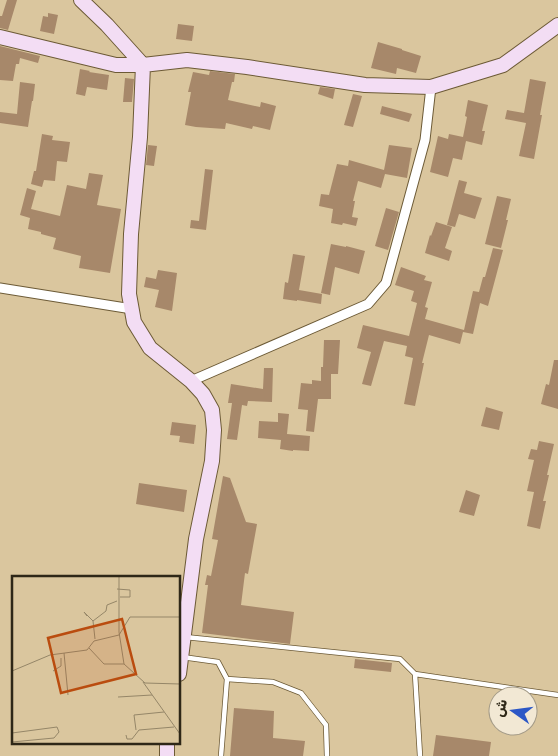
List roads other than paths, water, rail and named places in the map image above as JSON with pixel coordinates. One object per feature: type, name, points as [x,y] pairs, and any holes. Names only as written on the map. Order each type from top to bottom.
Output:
[{"type":"street","points":[[81,0],[107,24],[144,65],[140,137],[131,234],[129,294],[134,322],[150,348],[191,381],[203,394],[212,410],[214,430],[212,461],[196,539],[180,666]]},
{"type":"street","points":[[0,37],[116,65],[144,65],[187,60],[364,85],[431,87],[503,66],[558,25]]},
{"type":"street","points":[[191,381],[368,304],[386,282],[424,140],[431,87]]},
{"type":"street","points":[[0,288],[132,309]]},
{"type":"lane","points":[[183,637],[400,659],[415,674],[558,695]]},
{"type":"lane","points":[[181,657],[218,662],[227,678],[221,756]]},
{"type":"lane","points":[[415,674],[420,756]]},
{"type":"lane","points":[[227,678],[273,682],[301,693],[326,725],[327,756]]}]
